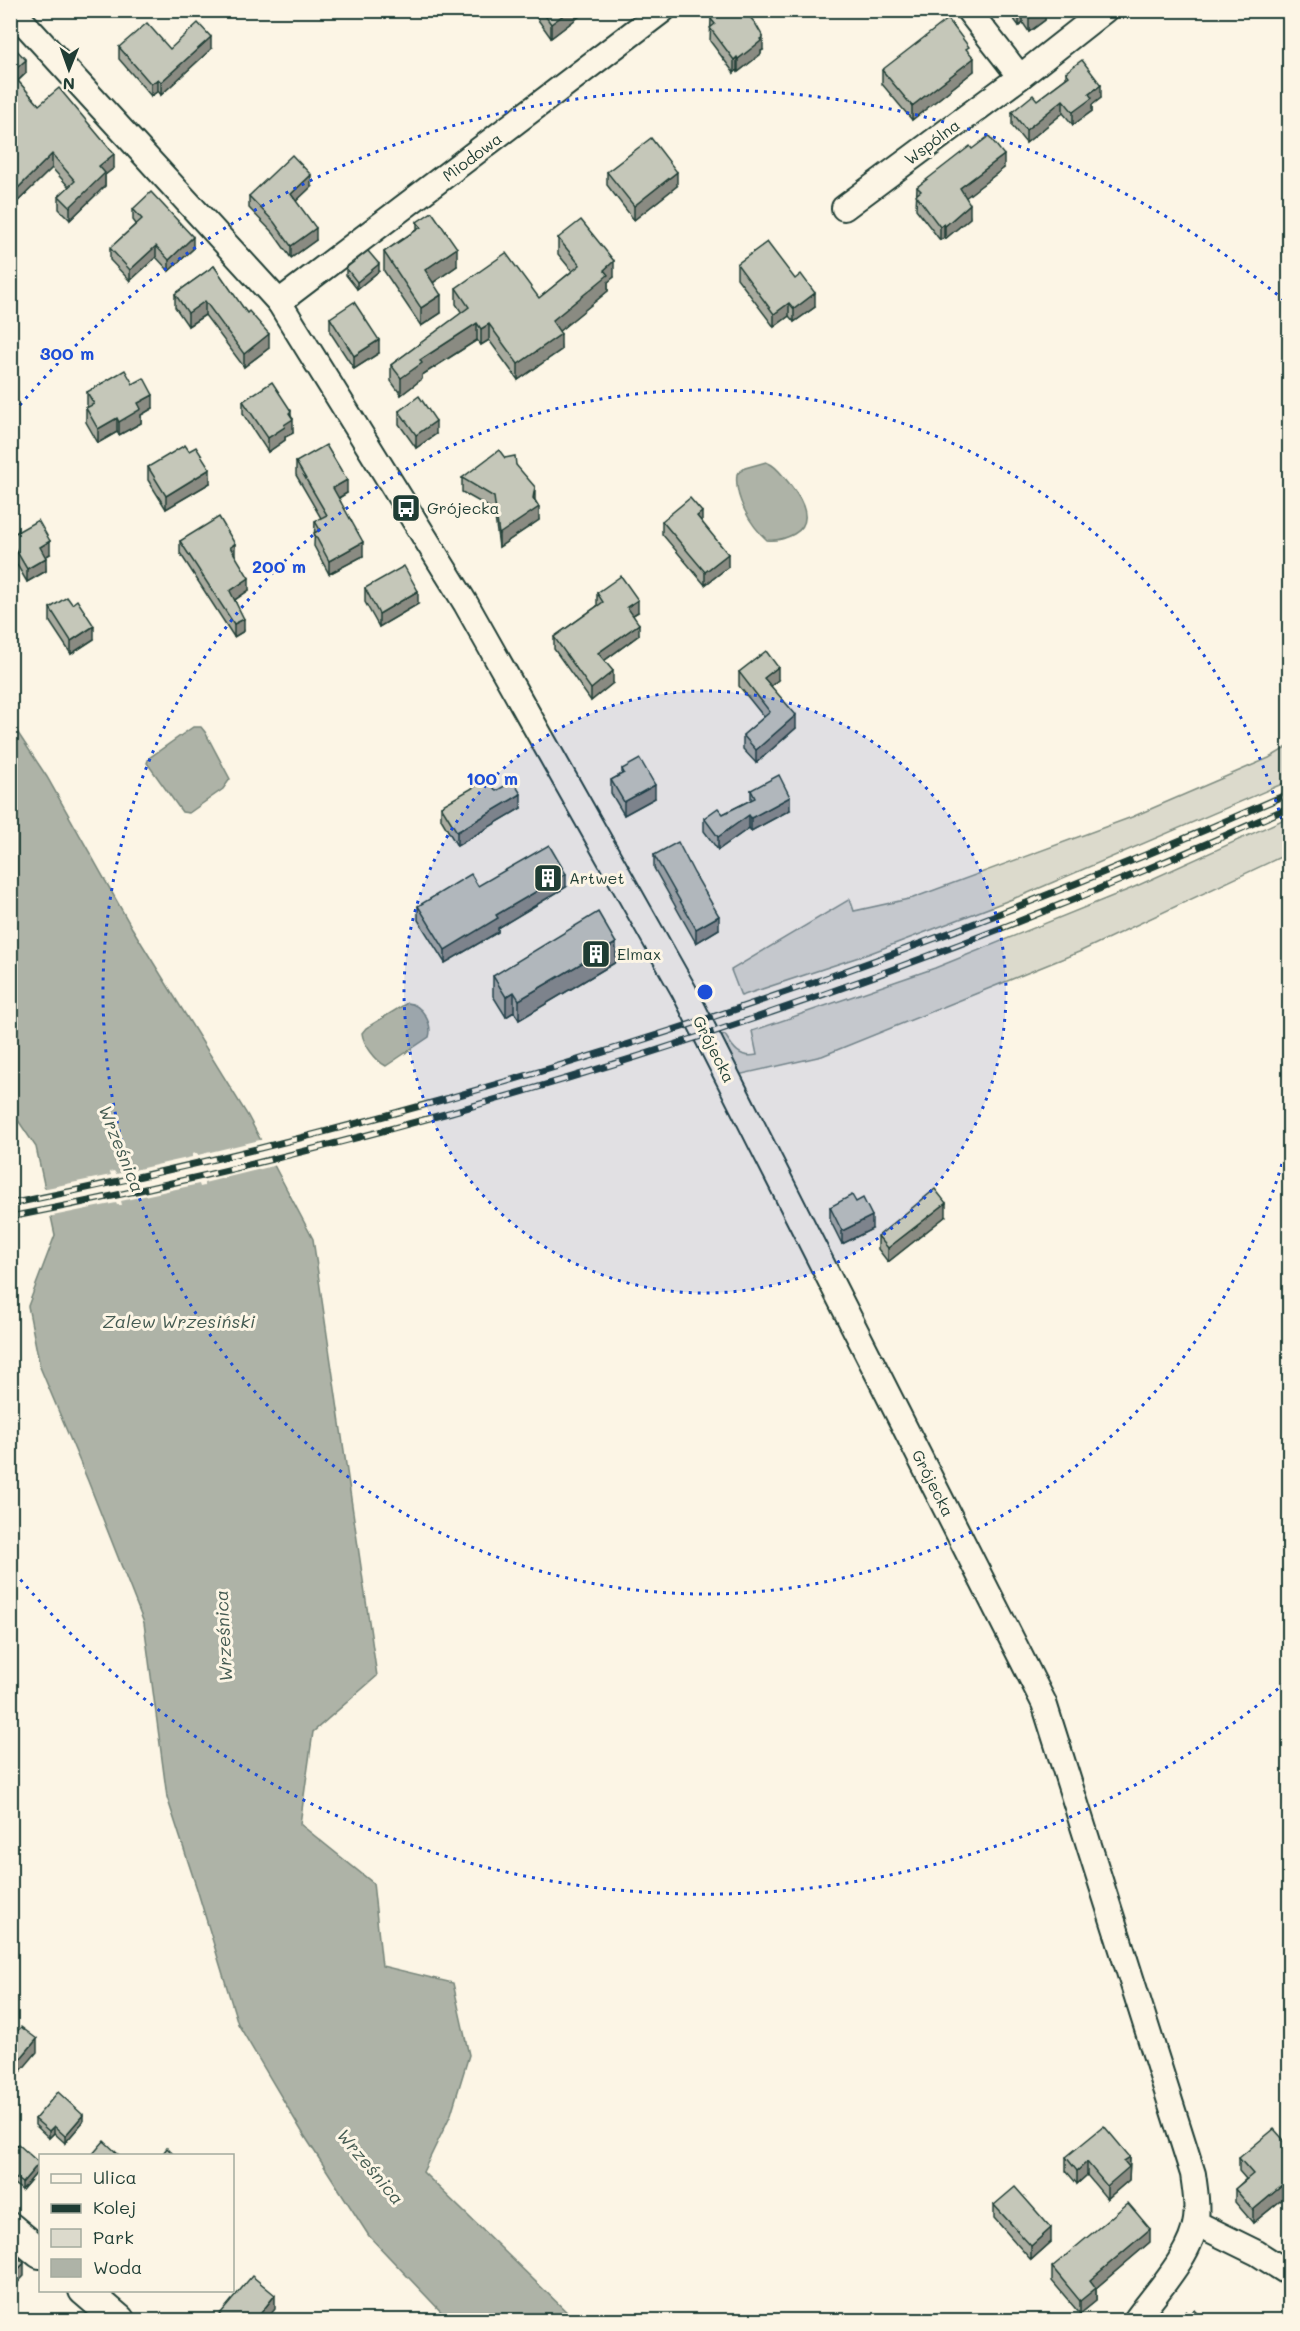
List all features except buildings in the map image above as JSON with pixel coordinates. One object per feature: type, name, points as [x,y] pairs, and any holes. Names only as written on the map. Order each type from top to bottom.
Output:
[{"type":"street","name":"Grójecka","points":[[12,10],[279,302],[466,604],[684,991],[1044,1703],[1193,2174],[1197,2198],[1196,2223]]},
{"type":"street","name":"Miodowa","points":[[279,302],[663,10]]},
{"type":"street","points":[[968,10],[1020,77]]},
{"type":"street","name":"Wspólna","points":[[844,208],[1020,77],[1105,10]]},
{"type":"street","points":[[1136,2320],[1184,2255],[1196,2223],[1257,2253],[1290,2274]]},
{"type":"street","points":[[10,2228],[39,2252]]},
{"type":"street","points":[[86,2292],[119,2320]]},
{"type":"green space","points":[[1289,746],[1289,781],[1028,893],[868,954],[741,996],[731,970],[850,899],[854,911],[913,898],[1132,817],[1269,758]]},
{"type":"green space","points":[[1289,817],[1289,853],[1079,952],[822,1056],[738,1075],[718,1037],[725,1035],[734,1048],[742,1054],[757,1055],[752,1031],[935,968],[1130,889]]},
{"type":"water","points":[[766,462],[776,468],[789,483],[799,497],[805,514],[805,521],[801,528],[791,536],[778,540],[767,540],[761,534],[744,510],[738,492],[737,474],[745,468]]},
{"type":"water","name":"Zalew Wrzesiński","points":[[10,721],[47,777],[132,928],[248,1116],[313,1239],[377,1676],[313,1732],[300,1824],[373,1883],[382,1966],[453,1983],[469,2055],[451,2114],[423,2172],[575,2320],[449,2320],[369,2236],[304,2135],[238,2024],[167,1797],[144,1623],[40,1367],[28,1306],[55,1235],[36,1147],[11,1110]]},
{"type":"water","points":[[193,727],[201,727],[205,732],[230,779],[223,789],[189,813],[182,812],[147,763],[149,758]]},
{"type":"water","points":[[407,1003],[417,1007],[425,1015],[429,1026],[429,1037],[386,1066],[371,1052],[362,1033],[366,1028]]},
{"type":"pier","points":[[264,1139],[277,1165],[204,1183],[204,1186],[200,1187],[199,1184],[121,1201],[122,1205],[116,1203],[48,1217],[42,1189]]},
{"type":"railway","points":[[10,1204],[175,1169],[338,1128],[500,1083],[661,1034],[821,980],[979,922],[1290,793]]},
{"type":"railway","points":[[10,1217],[175,1182],[339,1143],[501,1098],[662,1049],[822,995],[979,937],[1136,874],[1290,807]]},
{"type":"place","name":"Grójecka","points":[[406,508]]},
{"type":"place","name":"Artwet","points":[[548,878]]},
{"type":"place","name":"Elmax","points":[[596,954]]},
{"type":"water label","name":"Wrześnica","points":[[121,1149]]},
{"type":"water label","name":"Wrześnica","points":[[224,1636]]},
{"type":"water label","name":"Wrześnica","points":[[370,2167]]}]
